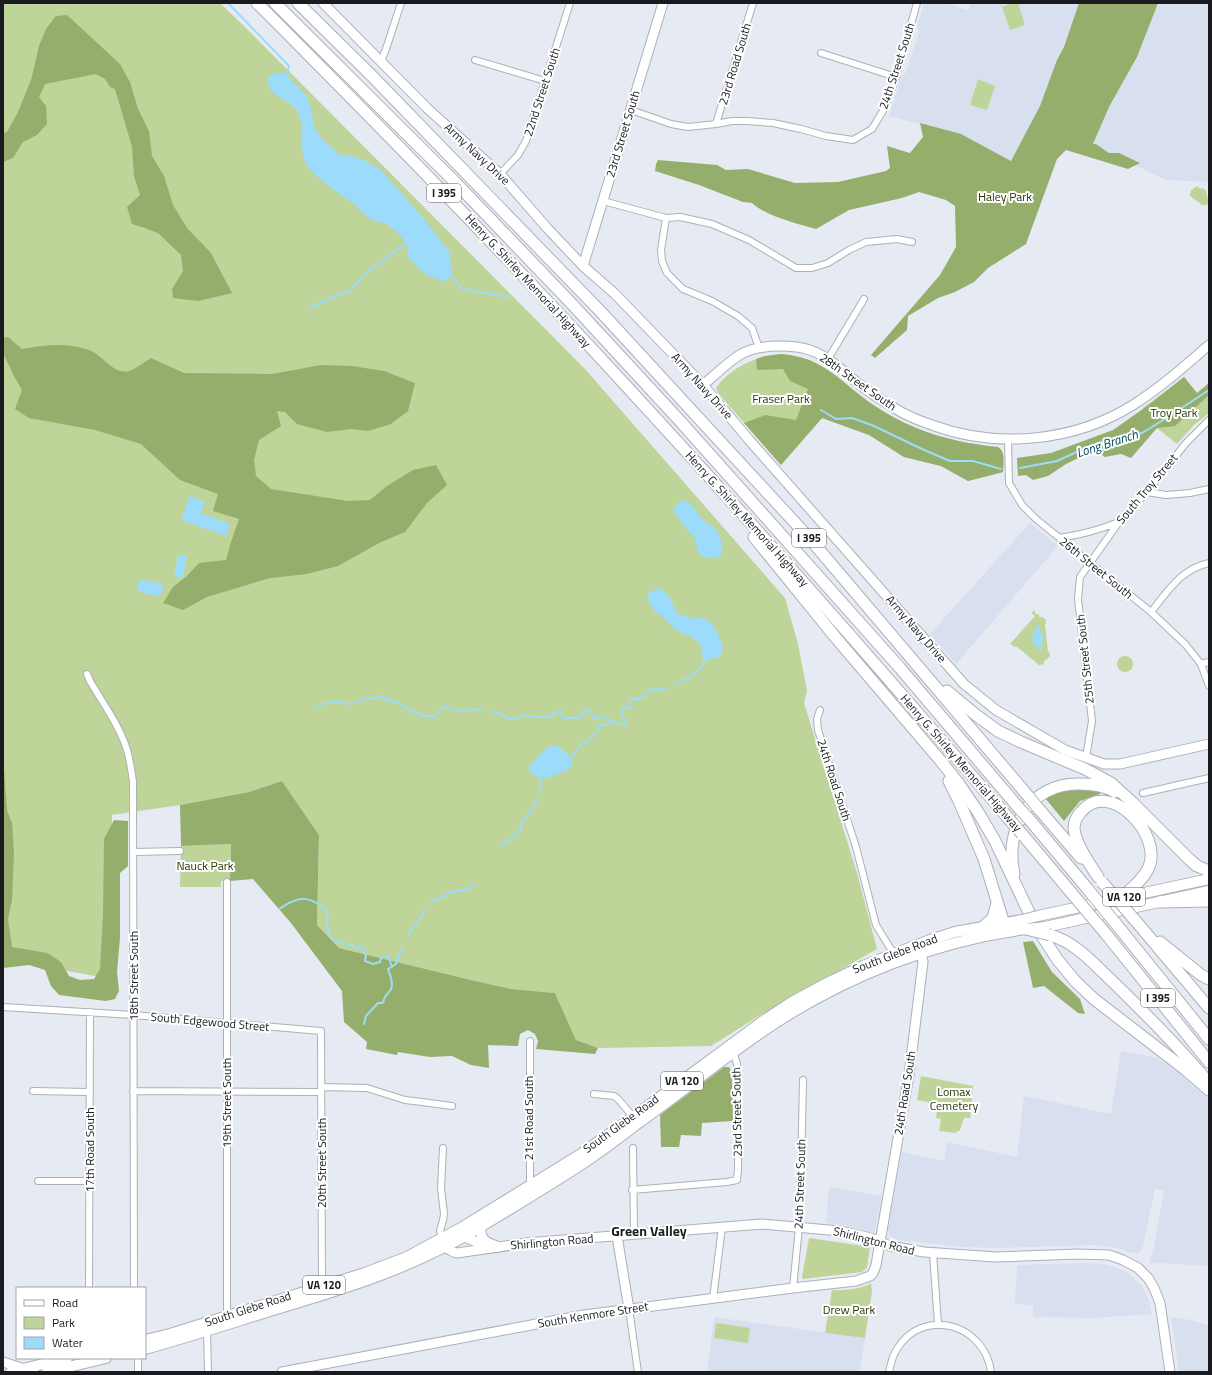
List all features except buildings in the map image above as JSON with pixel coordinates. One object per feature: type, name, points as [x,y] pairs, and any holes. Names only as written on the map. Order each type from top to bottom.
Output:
[{"type":"highway","name":"Henry G. Shirley Memorial Highway","points":[[257,3],[439,188],[628,387],[815,595],[1022,834],[1106,934],[1209,1062]]},
{"type":"highway","points":[[275,3],[455,182],[571,303],[773,524],[900,668],[1029,819],[1209,1039]]},
{"type":"highway","name":"I 395","points":[[298,3],[370,74],[600,312],[810,539],[1209,1008]]},
{"type":"highway","points":[[628,387],[654,427],[755,538],[836,638],[940,760],[978,812],[995,841],[1035,925],[1057,959],[1075,981],[1117,1018],[1186,1070],[1209,1090]]},
{"type":"highway","points":[[912,659],[956,699],[998,731],[1094,773],[1111,783],[1189,859],[1197,866],[1209,871]]},
{"type":"highway","points":[[912,727],[956,792],[984,859],[1007,928]]},
{"type":"highway","points":[[1020,895],[1012,857],[1015,830],[1021,815],[1031,803],[1042,794],[1056,787],[1072,784],[1088,784],[1112,790],[1133,803]]},
{"type":"highway","points":[[1100,880],[1079,845],[1074,828],[1076,819],[1083,809],[1091,804],[1102,801],[1119,806],[1130,815],[1146,834],[1151,847],[1151,859],[1147,871],[1138,883],[1121,898]]},
{"type":"highway","points":[[983,927],[994,917],[997,900]]},
{"type":"highway","points":[[1159,902],[1209,901]]},
{"type":"highway","points":[[1024,925],[1048,931],[1069,943],[1087,958],[1159,1028],[1193,1064],[1209,1084]]},
{"type":"highway","points":[[1140,926],[1200,975],[1209,979]]},
{"type":"main road","name":"South Glebe Road","points":[[921,948],[959,942],[1007,928],[1024,925],[1038,916],[1209,879]]},
{"type":"main road","name":"VA 120","points":[[1048,931],[1159,902],[1209,891]]},
{"type":"main road","name":"South Glebe Road","points":[[458,1235],[480,1227],[581,1154],[636,1120],[732,1049],[763,1021],[798,998],[829,982],[921,948],[955,932],[983,927],[1007,928]]},
{"type":"main road","name":"South Glebe Road","points":[[146,1349],[227,1320],[322,1290],[394,1270],[445,1245],[458,1235],[531,1191]]},
{"type":"main road","points":[[480,1227],[481,1239],[484,1242],[498,1247]]},
{"type":"main road","name":"South Glebe Road","points":[[146,1340],[205,1327]]},
{"type":"main road","points":[[10,1372],[64,1359]]},
{"type":"main road","points":[[47,1372],[93,1360]]},
{"type":"main road","points":[[82,1372],[84,1366],[93,1360]]},
{"type":"street","name":"Army Navy Drive","points":[[323,3],[428,109],[500,174],[583,266],[614,293],[703,385],[750,441],[964,684],[996,710],[1065,750],[1104,764],[1120,764],[1209,744]]},
{"type":"street","points":[[380,61],[386,49],[401,3]]},
{"type":"street","name":"22nd Street South","points":[[500,174],[518,155],[526,141],[570,3]]},
{"type":"street","name":"23rd Street South","points":[[583,266],[663,3]]},
{"type":"street","name":"23rd Road South","points":[[716,124],[753,3]]},
{"type":"street","name":"24th Street South","points":[[716,124],[732,121],[773,123],[826,136],[853,140],[872,129],[884,109],[896,77],[917,3]]},
{"type":"street","points":[[821,53],[896,77]]},
{"type":"street","points":[[475,60],[545,81]]},
{"type":"street","points":[[631,110],[671,124],[688,127],[716,124]]},
{"type":"street","points":[[603,201],[666,218],[680,217],[712,224],[749,240],[796,268],[812,268],[828,263],[849,250],[866,242],[897,239],[912,242]]},
{"type":"street","points":[[666,218],[661,250],[662,261],[667,273],[683,289],[712,301],[738,316],[752,328],[759,348]]},
{"type":"street","points":[[828,359],[864,299]]},
{"type":"street","name":"28th Street South","points":[[703,385],[739,356],[759,348],[775,346],[798,347],[816,352],[828,359],[875,396],[899,411],[920,421],[960,434],[981,438],[1008,440],[1037,438],[1064,433],[1091,425],[1133,405],[1209,345]]},
{"type":"street","name":"South Troy Street","points":[[1090,562],[1119,522],[1147,492],[1186,443],[1209,420]]},
{"type":"street","name":"26th Street South","points":[[1008,440],[1009,483],[1022,505],[1036,519],[1151,612],[1185,644],[1201,664],[1209,686]]},
{"type":"street","points":[[1147,492],[1166,495],[1190,493],[1209,489]]},
{"type":"street","points":[[1059,538],[1075,536],[1119,522]]},
{"type":"street","name":"25th Street South","points":[[1086,758],[1092,721],[1078,599],[1080,577],[1090,562]]},
{"type":"street","points":[[1151,612],[1179,578],[1200,565],[1209,563]]},
{"type":"street","points":[[1201,664],[1209,662]]},
{"type":"street","name":"18th Street South","points":[[87,674],[115,723],[126,746],[133,781],[134,1287]]},
{"type":"street","name":"24th Road South","points":[[820,710],[817,719],[818,730],[856,847],[876,925],[896,957]]},
{"type":"street","points":[[1143,793],[1209,778]]},
{"type":"street","points":[[134,852],[180,851]]},
{"type":"street","name":"19th Street South","points":[[227,882],[227,1320]]},
{"type":"street","name":"24th Road South","points":[[880,1242],[909,1074],[923,962],[921,948]]},
{"type":"street","name":"South Edgewood Street","points":[[3,1007],[133,1015],[321,1032]]},
{"type":"street","name":"17th Road South","points":[[89,1287],[90,1012]]},
{"type":"street","name":"20th Street South","points":[[321,1032],[322,1290]]},
{"type":"street","name":"21st Road South","points":[[530,1041],[531,1191]]},
{"type":"street","name":"23rd Street South","points":[[632,1190],[736,1180],[738,1169],[738,1077],[737,1064],[732,1049]]},
{"type":"street","name":"24th Street South","points":[[793,1288],[800,1227],[803,1080]]},
{"type":"street","points":[[134,1090],[227,1092],[367,1088],[405,1100],[452,1106]]},
{"type":"street","points":[[33,1091],[90,1092]]},
{"type":"street","points":[[594,1094],[614,1096],[636,1120]]},
{"type":"street","points":[[443,1148],[441,1188],[444,1214],[440,1231],[445,1245]]},
{"type":"street","points":[[633,1148],[632,1190],[634,1234]]},
{"type":"street","points":[[38,1182],[90,1181]]},
{"type":"street","name":"Shirlington Road","points":[[445,1245],[457,1253],[526,1243],[722,1226],[762,1224],[840,1231],[870,1238],[897,1248],[933,1253],[996,1257],[1095,1254],[1109,1256],[1123,1260],[1138,1268],[1148,1278],[1154,1288],[1160,1303],[1170,1372]]},
{"type":"street","points":[[713,1299],[722,1226]]},
{"type":"street","points":[[458,1235],[484,1245],[498,1247]]},
{"type":"street","points":[[617,1236],[638,1372]]},
{"type":"street","name":"South Kenmore Street","points":[[282,1372],[584,1315],[856,1281],[870,1276],[874,1270],[880,1242]]},
{"type":"street","points":[[933,1253],[938,1324]]},
{"type":"street","points":[[889,1372],[892,1359],[897,1348],[904,1339],[913,1332],[938,1324],[952,1326],[962,1330],[979,1342],[986,1353],[991,1372]]},
{"type":"street","points":[[205,1327],[208,1372]]},
{"type":"street","points":[[138,1359],[138,1372]]},
{"type":"street","points":[[3,1362],[34,1372]]},
{"type":"shaded area","points":[[924,3],[944,3],[968,10],[971,3],[1085,3],[1066,56],[1011,161],[961,134],[889,116],[901,77],[905,74],[919,32],[917,27]]},
{"type":"shaded area","points":[[1158,3],[1209,3],[1209,182],[1166,180],[1109,153],[1096,144],[1093,144],[1109,107],[1137,57]]},
{"type":"shaded area","points":[[1030,523],[1058,546],[956,664],[930,634]]},
{"type":"shaded area","points":[[1121,1051],[1158,1058],[1209,1100],[1209,1266],[1158,1263],[1150,1264],[1149,1262],[1153,1251],[1164,1191],[1155,1189],[1142,1250],[1138,1253],[1096,1245],[997,1248],[962,1247],[899,1240],[893,1238],[889,1234],[888,1230],[902,1152],[944,1161],[947,1142],[1017,1157],[1024,1096],[1111,1114]]},
{"type":"shaded area","points":[[829,1187],[882,1196],[875,1230],[872,1232],[844,1225],[826,1223]]},
{"type":"shaded area","points":[[1084,1263],[1104,1264],[1123,1270],[1129,1274],[1142,1286],[1149,1300],[1152,1314],[1094,1318],[1033,1317],[1033,1305],[1015,1304],[1017,1265]]},
{"type":"shaded area","points":[[714,1317],[865,1338],[860,1372],[707,1372]]},
{"type":"shaded area","points":[[1171,1317],[1209,1325],[1209,1372],[1179,1372]]},
{"type":"green space","points":[[3,3],[220,3],[585,369],[785,598],[798,644],[807,691],[804,703],[857,873],[877,949],[762,1014],[711,1046],[598,1048],[576,1040],[555,993],[511,989],[339,948],[317,925],[319,835],[282,781],[249,792],[180,805],[112,815],[111,979],[3,959]]},
{"type":"green space","points":[[1013,3],[1018,3],[1025,25],[1010,30],[1002,7]]},
{"type":"green space","name":"Haley Park","points":[[1079,3],[1158,3],[1137,57],[1109,107],[1093,144],[1096,144],[1109,153],[1119,153],[1140,163],[1128,169],[1066,150],[1057,159],[1026,244],[988,268],[974,282],[955,292],[938,298],[908,316],[907,330],[875,358],[871,355],[940,275],[956,247],[955,206],[946,200],[919,192],[902,198],[849,210],[816,229],[773,216],[752,203],[743,202],[699,185],[655,171],[658,160],[717,165],[726,170],[748,169],[795,183],[838,182],[886,171],[890,168],[887,146],[910,153],[923,137],[920,123],[961,134],[1011,161],[1040,106],[1057,60],[1064,47]]},
{"type":"green space","points":[[67,15],[120,64],[130,82],[138,109],[149,131],[152,156],[164,176],[173,205],[187,228],[211,253],[232,293],[198,301],[173,298],[172,289],[183,271],[181,255],[158,233],[132,224],[127,207],[140,195],[134,176],[132,147],[115,89],[110,87],[105,79],[96,74],[45,84],[39,97],[46,106],[47,124],[37,135],[23,142],[13,158],[3,162],[3,133],[7,132],[18,112],[31,80],[39,46],[46,29],[56,16]]},
{"type":"green space","points":[[978,79],[995,86],[987,110],[970,105]]},
{"type":"green space","points":[[1198,186],[1200,189],[1203,188],[1206,191],[1209,199],[1207,205],[1202,205],[1190,196],[1192,190]]},
{"type":"green space","points":[[8,337],[22,349],[56,345],[81,347],[94,353],[118,370],[123,371],[132,370],[151,358],[184,373],[272,374],[321,365],[352,366],[384,371],[415,383],[408,411],[391,424],[368,431],[351,429],[327,432],[297,424],[285,412],[277,411],[281,426],[259,440],[254,460],[256,476],[271,489],[348,501],[370,500],[387,486],[413,470],[436,465],[447,485],[427,503],[405,532],[379,543],[338,566],[307,574],[270,578],[207,597],[183,610],[163,603],[173,587],[187,576],[199,563],[226,560],[239,519],[213,511],[218,494],[180,480],[141,444],[95,430],[29,418],[15,409],[22,390],[3,353],[3,338]]},
{"type":"green space","name":"Fraser Park","points":[[781,354],[797,356],[822,366],[875,406],[889,415],[919,429],[950,439],[998,447],[1001,449],[1003,455],[1003,472],[968,481],[941,466],[904,457],[869,435],[822,418],[781,465],[718,393],[716,388],[729,374],[744,364],[771,355]]},
{"type":"green space","name":"Fraser Park","points":[[781,354],[797,356],[822,366],[875,406],[889,415],[919,429],[950,439],[998,447],[1001,449],[1003,455],[1003,472],[968,481],[941,466],[904,457],[869,435],[822,418],[781,465],[744,423],[765,415],[796,420],[808,389],[790,381],[783,369],[757,370],[756,359]]},
{"type":"green space","name":"Troy Park","points":[[1184,377],[1197,393],[1209,383],[1209,413],[1194,425],[1177,444],[1157,428],[1143,408]]},
{"type":"green space","points":[[1184,377],[1197,393],[1209,383],[1209,395],[1175,426],[1157,428],[1131,458],[1121,454],[1105,457],[1095,450],[1066,464],[1048,476],[1033,480],[1026,475],[1018,476],[1017,458],[1051,453],[1113,430],[1150,404]]},
{"type":"green space","points":[[1035,610],[1035,614],[1039,614],[1039,617],[1046,620],[1045,624],[1048,652],[1050,656],[1044,661],[1044,664],[1039,665],[1016,646],[1015,647],[1010,644],[1035,616],[1031,613]]},
{"type":"green space","points":[[1122,656],[1128,656],[1133,661],[1131,670],[1128,672],[1122,672],[1117,667],[1117,661]]},
{"type":"green space","points":[[3,755],[7,810],[12,823],[14,852],[12,900],[8,919],[12,947],[47,953],[61,962],[69,976],[80,980],[94,979],[100,969],[103,915],[104,839],[114,820],[128,821],[128,866],[120,873],[120,938],[117,972],[119,991],[115,999],[106,1001],[59,995],[51,986],[45,970],[29,965],[3,968]]},
{"type":"green space","points":[[282,781],[319,835],[317,925],[339,948],[511,989],[555,993],[576,1040],[598,1048],[595,1054],[536,1049],[538,1041],[535,1034],[528,1030],[520,1034],[518,1046],[488,1045],[489,1068],[471,1065],[452,1056],[430,1057],[398,1052],[397,1055],[366,1049],[367,1042],[344,1022],[342,991],[291,923],[253,879],[230,881],[231,844],[181,846],[180,805],[249,792]]},
{"type":"green space","points":[[1082,788],[1100,792],[1100,794],[1080,801],[1064,821],[1045,798],[1061,790]]},
{"type":"green space","name":"Nauck Park","points":[[231,844],[230,881],[221,881],[221,887],[180,887],[181,846]]},
{"type":"green space","points":[[1033,941],[1052,972],[1080,999],[1085,1014],[1078,1013],[1044,986],[1033,988],[1023,942]]},
{"type":"green space","points":[[724,1067],[729,1067],[732,1072],[733,1121],[702,1123],[701,1136],[681,1135],[679,1147],[661,1147],[660,1115]]},
{"type":"green space","name":"Lomax Cemetery","points":[[921,1076],[973,1086],[970,1118],[964,1118],[960,1130],[955,1133],[939,1131],[941,1119],[936,1118],[938,1104],[917,1100]]},
{"type":"green space","points":[[809,1238],[870,1247],[867,1268],[862,1272],[803,1279],[802,1277]]},
{"type":"green space","name":"Drew Park","points":[[871,1283],[872,1291],[865,1338],[825,1333],[832,1290],[858,1288]]},
{"type":"green space","points":[[716,1323],[750,1328],[748,1343],[714,1338]]},
{"type":"water","points":[[280,72],[288,76],[306,95],[311,108],[314,127],[321,138],[340,155],[349,155],[366,161],[380,169],[419,213],[449,251],[452,269],[451,277],[443,282],[425,274],[408,258],[407,246],[404,240],[395,231],[386,224],[367,217],[356,206],[312,172],[307,165],[302,150],[300,118],[297,111],[293,106],[275,94],[268,85],[267,79],[272,74]]},
{"type":"water","points":[[190,496],[205,502],[201,513],[230,524],[226,536],[181,520]]},
{"type":"water","points":[[682,500],[690,503],[705,522],[715,528],[721,541],[721,555],[715,558],[708,558],[699,553],[695,537],[689,532],[674,513],[674,508]]},
{"type":"water","points":[[178,555],[187,556],[183,578],[174,576]]},
{"type":"water","points":[[140,580],[152,581],[163,585],[160,596],[145,594],[138,590],[137,586]]},
{"type":"water","points":[[657,588],[661,589],[667,594],[677,613],[680,615],[707,619],[714,626],[723,649],[720,657],[703,661],[699,643],[676,630],[662,616],[655,612],[647,598],[649,593]]},
{"type":"water","points":[[1040,626],[1041,635],[1043,636],[1042,650],[1037,650],[1037,645],[1035,645],[1031,639],[1036,632],[1035,627]]},
{"type":"water","points":[[552,745],[558,746],[571,757],[572,766],[552,777],[536,777],[529,771],[530,765]]},
{"type":"waterway","points":[[228,3],[289,66],[286,77]]},
{"type":"waterway","points":[[310,308],[332,297],[350,291],[365,274],[407,242]]},
{"type":"waterway","points":[[450,275],[462,289],[508,297]]},
{"type":"waterway","name":"Long Branch","points":[[1020,468],[1057,461],[1092,445],[1142,433],[1209,390]]},
{"type":"waterway","name":"Long Branch","points":[[821,410],[836,419],[852,418],[874,426],[950,461],[973,461],[1001,469]]},
{"type":"waterway","points":[[675,684],[690,677],[701,668],[707,658]]},
{"type":"waterway","points":[[567,758],[574,754],[582,743],[588,743],[598,731],[599,726],[607,725],[612,722],[625,724],[626,723],[622,714],[623,709],[625,707],[631,708],[629,703],[633,698],[639,700],[639,698],[645,696],[650,689],[651,691],[665,688],[667,690]]},
{"type":"waterway","points":[[355,702],[367,698],[371,699],[383,696],[387,700],[399,703],[423,716],[436,716],[443,706],[457,711],[483,709]]},
{"type":"waterway","points":[[315,707],[331,702],[349,704]]},
{"type":"waterway","points":[[492,711],[511,719],[527,715],[535,717],[553,717],[554,713],[560,711],[563,718],[581,718],[584,710],[586,709],[593,715],[593,719],[602,715],[612,722]]},
{"type":"waterway","points":[[540,790],[540,782],[544,774]]},
{"type":"waterway","points":[[501,846],[515,836],[521,829],[522,822],[534,807],[538,798]]},
{"type":"waterway","points":[[431,902],[444,897],[446,894],[451,892],[455,893],[457,890],[466,890],[475,884]]},
{"type":"waterway","points":[[279,909],[286,904],[299,899],[316,902],[328,912],[328,930],[332,939],[356,948],[362,947],[366,956],[365,961],[373,964],[380,962],[381,958],[388,956],[392,967]]},
{"type":"waterway","points":[[408,936],[422,916],[425,908]]},
{"type":"waterway","points":[[364,1024],[366,1016],[378,1003],[383,1003],[391,989],[392,982],[388,969],[396,964],[402,948]]},
{"type":"district","name":"Green Valley","points":[[649,1231]]}]
